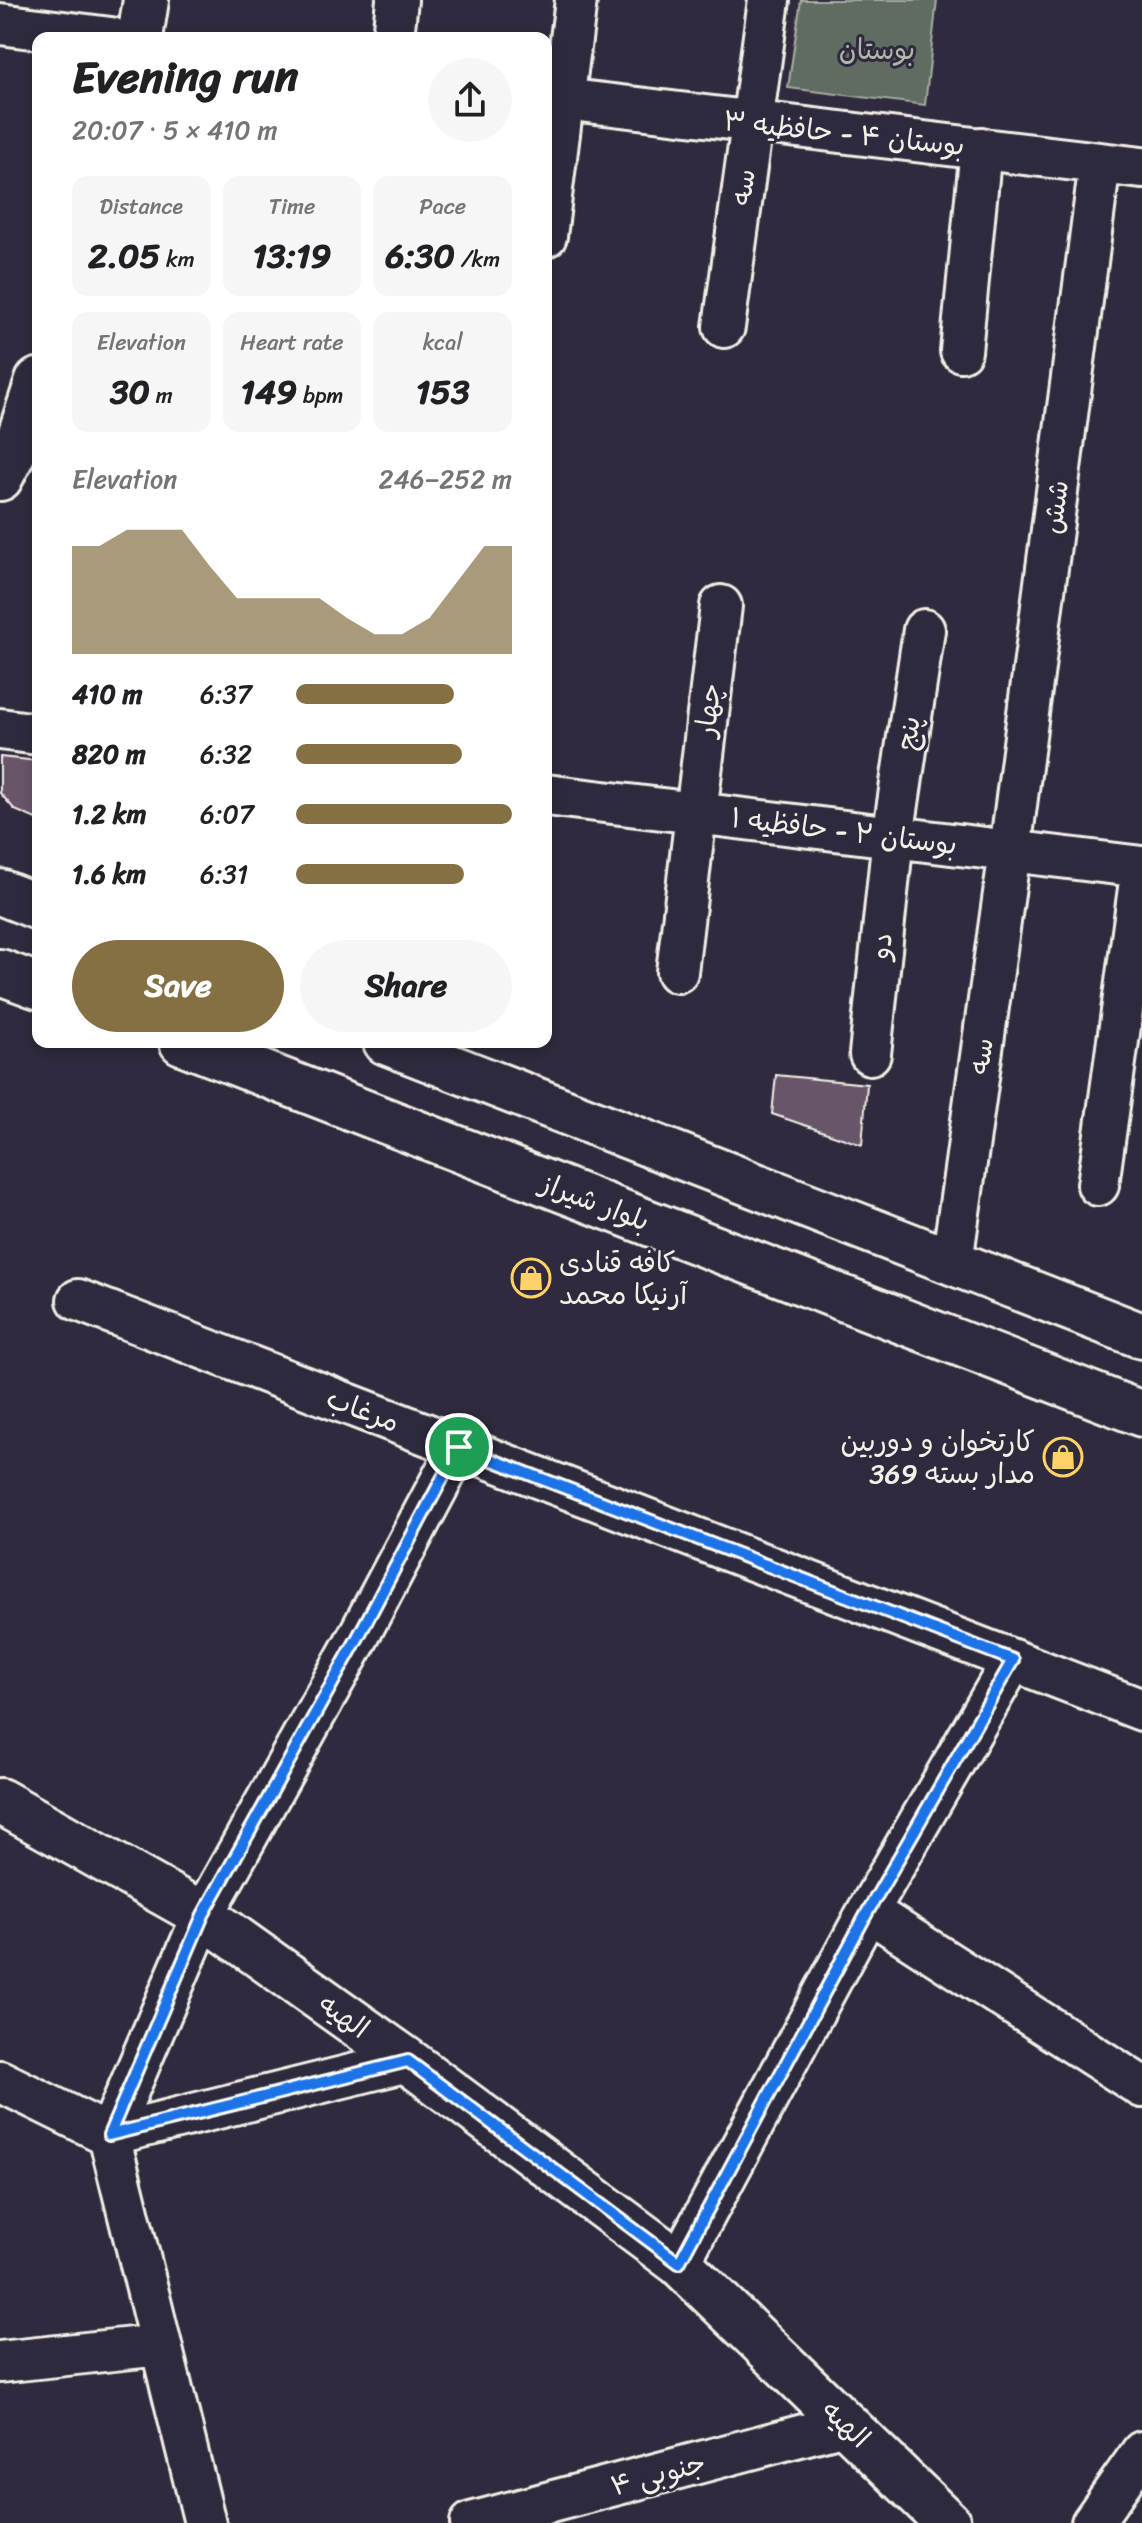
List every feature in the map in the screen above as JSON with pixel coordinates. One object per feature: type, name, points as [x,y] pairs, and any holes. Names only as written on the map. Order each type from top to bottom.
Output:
[{"type":"main road","points":[[141,32],[146,0]]},
{"type":"main road","points":[[6,455],[32,395]]},
{"type":"main road","points":[[0,892],[32,905]]},
{"type":"main road","points":[[0,972],[32,984]]},
{"type":"main road","name":"بلوار شیراز","points":[[197,1048],[1142,1414]]},
{"type":"main road","points":[[401,1048],[1142,1336]]},
{"type":"main road","name":"الهیه","points":[[0,1801],[203,1915],[408,2061],[679,2263],[948,2523]]},
{"type":"street","points":[[394,32],[397,0]]},
{"type":"street","points":[[552,153],[556,98],[576,0]]},
{"type":"street","name":"سه","points":[[724,327],[769,0]]},
{"type":"street","points":[[0,24],[63,32]]},
{"type":"street","name":"بوستان ۴ - حافظیه ۳","points":[[556,98],[1142,168]]},
{"type":"street","points":[[961,351],[981,148]]},
{"type":"street","name":"شش","points":[[1010,851],[1100,163]]},
{"type":"street","name":"چهار","points":[[677,972],[721,606]]},
{"type":"street","name":"پنج","points":[[893,837],[924,630]]},
{"type":"street","points":[[0,729],[32,733]]},
{"type":"street","name":"بوستان ۲ - حافظیه ۱","points":[[552,796],[1142,867]]},
{"type":"street","name":"دو","points":[[870,1054],[893,837]]},
{"type":"street","name":"سه","points":[[952,1262],[1010,851]]},
{"type":"street","points":[[1098,1185],[1142,867]]},
{"type":"street","name":"مرغاب","points":[[78,1300],[1142,1710]]},
{"type":"street","points":[[205,2523],[109,2135],[203,1915],[357,1639],[459,1447]]},
{"type":"street","points":[[679,2263],[868,1911],[1013,1660]]},
{"type":"street","points":[[868,1911],[1142,2087]]},
{"type":"street","points":[[0,2081],[109,2135],[408,2061]]},
{"type":"street","points":[[0,2362],[161,2345]]},
{"type":"street","name":"۴ جنوبی","points":[[471,2523],[845,2424]]},
{"type":"street","points":[[1092,2523],[1142,2452]]},
{"type":"green space","name":"بوستان","points":[[801,0],[937,0],[925,105],[788,88]]},
{"type":"building","points":[[0,757],[32,760],[32,817],[15,810],[0,793]]},
{"type":"building","points":[[776,1075],[867,1084],[862,1145],[772,1114]]},
{"type":"place","name":"کافه قنادی آرنیکا محمد","points":[[531,1278]]},
{"type":"place","name":"کارتخوان و دوربین مدار بسته 369","points":[[1063,1457]]},
{"type":"route","points":[[459,1447],[1013,1660],[868,1911],[679,2263],[408,2061],[109,2135],[203,1915],[357,1639],[459,1447]]}]
